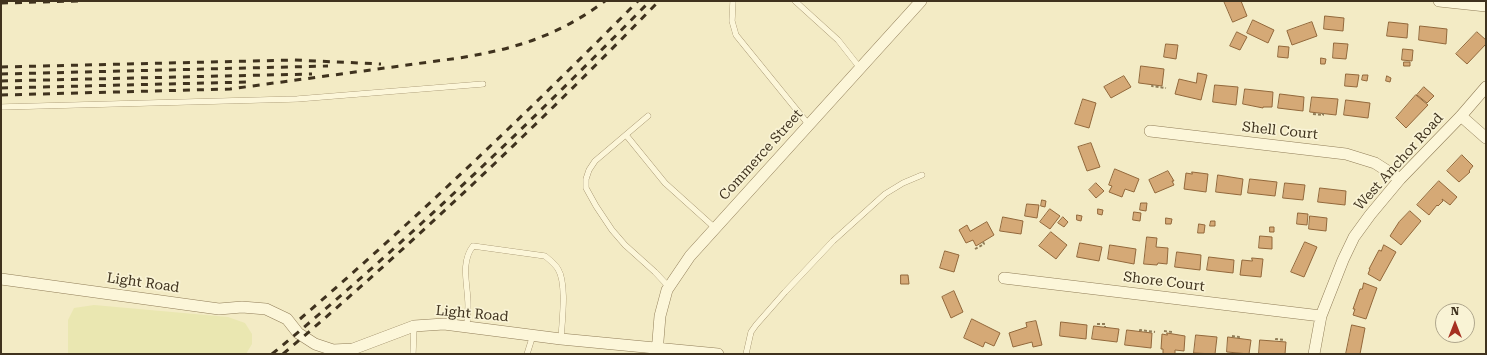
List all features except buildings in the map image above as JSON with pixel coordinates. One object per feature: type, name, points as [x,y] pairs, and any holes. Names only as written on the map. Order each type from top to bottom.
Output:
[{"type":"street","name":"Commerce Street","points":[[657,351],[660,316],[668,287],[690,256],[921,1]]},
{"type":"street","points":[[1439,1],[1486,6]]},
{"type":"street","name":"West Anchor Road","points":[[1314,354],[1321,316],[1343,260],[1354,237],[1400,179],[1461,116],[1486,87]]},
{"type":"street","points":[[1461,116],[1486,138]]},
{"type":"street","name":"Shell Court","points":[[1150,132],[1346,154],[1375,163],[1400,179]]},
{"type":"street","name":"Shore Court","points":[[1004,278],[1321,316]]},
{"type":"street","name":"Light Road","points":[[1,279],[219,309],[266,309],[286,319],[298,333],[316,344],[333,350],[356,351],[414,326],[444,324],[657,351],[718,354]]},
{"type":"lane","points":[[733,1],[732,21],[736,35],[809,125]]},
{"type":"lane","points":[[795,1],[838,40],[860,68]]},
{"type":"lane","points":[[1,107],[297,99],[483,84]]},
{"type":"lane","points":[[648,116],[595,161],[589,170],[586,179],[586,188],[612,230],[625,245],[668,287]]},
{"type":"lane","points":[[626,135],[665,183],[715,228]]},
{"type":"lane","points":[[746,354],[751,332],[756,325],[833,242],[885,194],[903,183],[922,175]]},
{"type":"lane","points":[[467,327],[468,305],[465,274],[467,253],[473,246],[545,256],[553,263],[559,270],[563,290],[561,338]]},
{"type":"lane","points":[[413,354],[414,326]]},
{"type":"lane","points":[[528,354],[533,335]]},
{"type":"path","points":[[1153,85],[1152,86],[1166,88]]},
{"type":"path","points":[[1313,114],[1323,115],[1323,113]]},
{"type":"path","points":[[975,249],[984,244],[983,242]]},
{"type":"path","points":[[1097,324],[1105,324],[1105,327]]},
{"type":"path","points":[[1140,331],[1155,332]]},
{"type":"path","points":[[1164,331],[1172,332],[1172,334]]},
{"type":"path","points":[[1232,336],[1238,338]]},
{"type":"path","points":[[1276,340],[1285,340]]},
{"type":"shaded area","points":[[94,305],[228,317],[245,323],[252,334],[252,344],[246,354],[68,354],[68,320],[74,308]]},
{"type":"railway","points":[[1,3],[78,1]]},
{"type":"railway","points":[[1,95],[230,89],[459,58],[499,50],[553,32],[588,13],[605,1]]},
{"type":"railway","points":[[300,319],[430,203],[556,83],[638,1]]},
{"type":"railway","points":[[272,354],[370,270],[466,182],[559,93],[650,1]]},
{"type":"railway","points":[[283,354],[332,312],[475,182],[614,47],[659,1]]},
{"type":"railway","points":[[1,67],[294,60],[381,64]]},
{"type":"railway","points":[[1,74],[328,66]]},
{"type":"railway","points":[[1,81],[312,74]]},
{"type":"railway","points":[[1,88],[248,82]]}]
